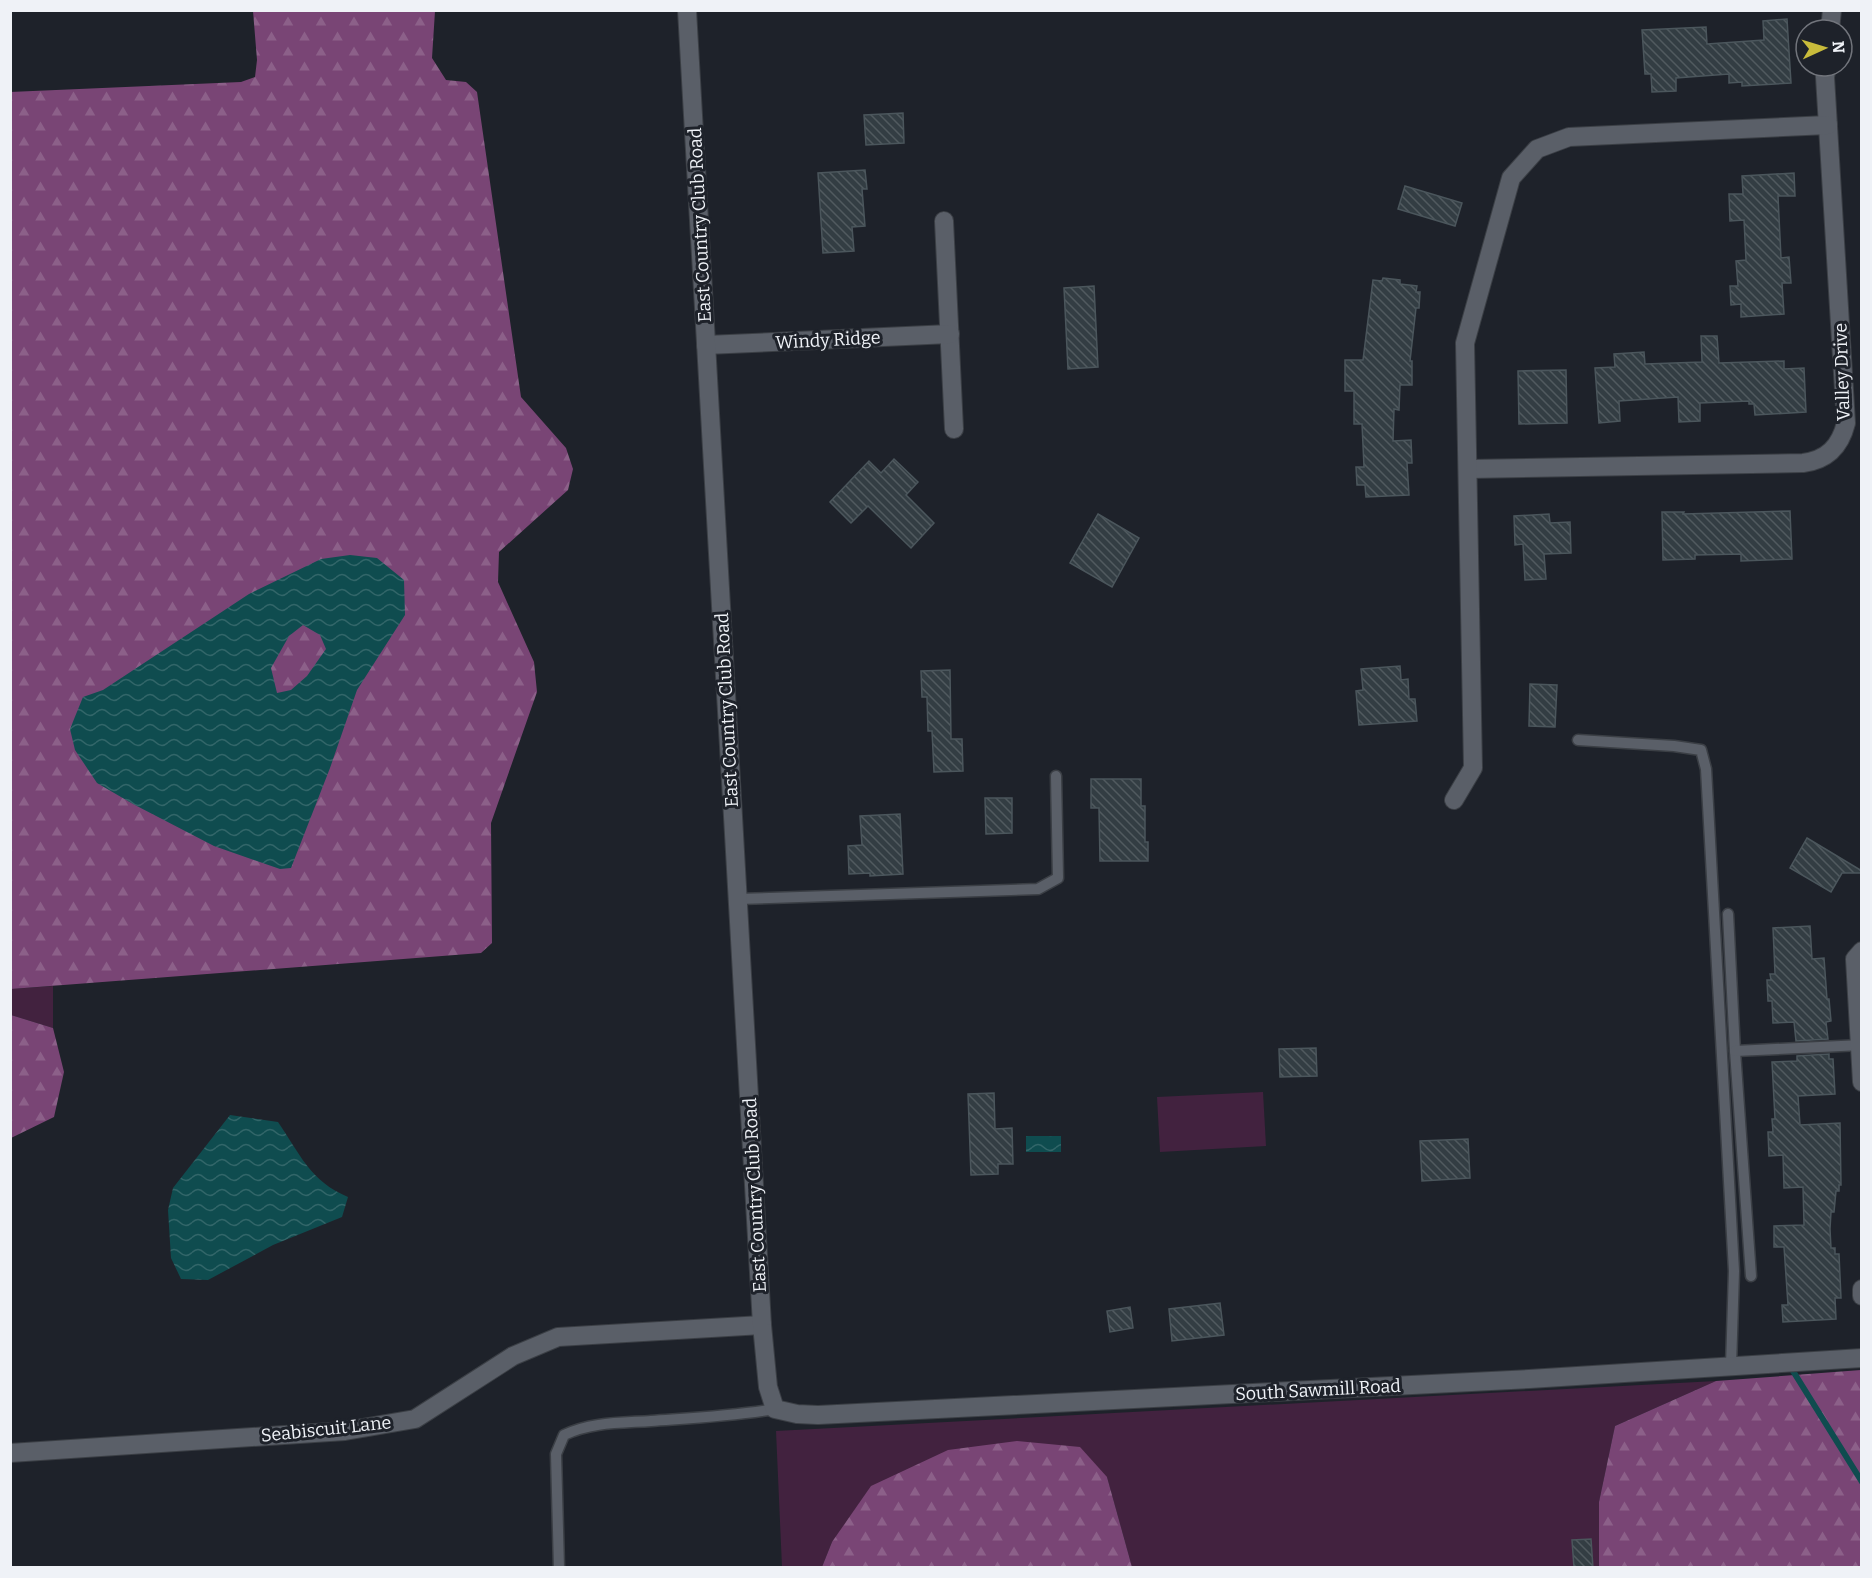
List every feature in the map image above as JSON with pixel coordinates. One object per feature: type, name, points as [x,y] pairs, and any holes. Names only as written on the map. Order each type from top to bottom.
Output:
[{"type":"street","name":"East Country Club Road","points":[[687,10],[762,1325],[768,1387],[775,1408]]},
{"type":"street","name":"Valley Drive","points":[[1468,469],[1803,463],[1813,462],[1829,454],[1843,436],[1845,423],[1827,78]]},
{"type":"street","points":[[1454,800],[1473,768],[1465,343],[1511,178],[1537,149],[1569,137],[1828,125]]},
{"type":"street","points":[[944,221],[954,429]]},
{"type":"street","name":"Windy Ridge","points":[[706,345],[950,334]]},
{"type":"street","points":[[1862,951],[1855,959],[1862,1082]]},
{"type":"street","points":[[1862,1289],[1862,1296]]},
{"type":"street","name":"Seabiscuit Lane","points":[[10,1453],[357,1429],[415,1419],[513,1356],[558,1337],[762,1325]]},
{"type":"street","name":"South Sawmill Road","points":[[775,1408],[797,1414],[818,1415],[1529,1379],[1862,1358]]},
{"type":"lane","points":[[1578,740],[1701,750],[1706,769],[1734,1271],[1731,1366]]},
{"type":"lane","points":[[738,899],[1038,889],[1058,878],[1056,776]]},
{"type":"lane","points":[[1728,914],[1751,1276]]},
{"type":"lane","points":[[1735,1051],[1861,1045]]},
{"type":"lane","points":[[559,1568],[556,1454],[564,1435],[579,1428],[609,1424],[732,1415],[775,1408]]},
{"type":"shaded area","points":[[53,986],[53,1028],[11,1015],[11,989]]},
{"type":"shaded area","points":[[1263,1092],[1266,1146],[1160,1152],[1157,1097]]},
{"type":"shaded area","points":[[1716,1381],[1615,1426],[1599,1502],[1599,1567],[1132,1567],[1107,1477],[832,1542],[822,1567],[782,1567],[776,1431]]},
{"type":"green space","points":[[253,11],[435,11],[432,58],[446,80],[466,82],[477,92],[521,397],[566,448],[573,469],[568,490],[499,552],[498,582],[534,662],[537,692],[491,823],[492,943],[481,953],[11,989],[10,92],[241,82],[255,77],[257,60]]},
{"type":"green space","points":[[11,1015],[53,1028],[64,1072],[54,1117],[11,1138]]},
{"type":"green space","points":[[1861,1370],[1861,1567],[1599,1567],[1599,1502],[1615,1426],[1716,1381]]},
{"type":"green space","points":[[1017,1441],[1080,1447],[1107,1477],[1132,1567],[822,1567],[832,1542],[871,1486],[948,1450]]},
{"type":"water","points":[[350,555],[377,558],[404,580],[405,615],[357,690],[330,768],[291,868],[280,869],[214,846],[97,783],[75,750],[70,729],[83,697],[103,690],[249,594],[321,559]],"holes":[[[303,625],[320,635],[326,649],[307,676],[291,690],[277,693],[271,668],[289,636]]]},
{"type":"water","points":[[230,1115],[278,1122],[315,1175],[348,1197],[342,1217],[273,1245],[208,1280],[181,1279],[171,1258],[168,1210],[173,1188]]},
{"type":"water","points":[[1026,1136],[1061,1136],[1061,1152],[1026,1152]]},
{"type":"building","points":[[1787,19],[1791,83],[1742,86],[1742,82],[1729,83],[1729,74],[1676,78],[1676,91],[1652,92],[1651,74],[1645,74],[1642,30],[1706,27],[1707,44],[1764,40],[1763,21]]},
{"type":"building","points":[[903,113],[904,143],[866,145],[864,115]]},
{"type":"building","points":[[865,170],[867,189],[862,189],[865,226],[852,227],[854,251],[823,253],[818,173]]},
{"type":"building","points":[[1794,173],[1795,196],[1778,196],[1781,258],[1789,257],[1791,283],[1782,283],[1784,314],[1741,317],[1741,304],[1731,305],[1730,286],[1738,286],[1736,261],[1746,260],[1744,220],[1730,221],[1729,194],[1743,194],[1742,176]]},
{"type":"building","points":[[1405,186],[1462,203],[1455,226],[1398,209]]},
{"type":"building","points":[[1383,278],[1400,280],[1400,284],[1417,286],[1416,292],[1420,292],[1410,361],[1412,361],[1412,385],[1400,385],[1399,410],[1394,409],[1393,441],[1411,440],[1412,463],[1407,463],[1409,495],[1366,497],[1365,485],[1357,485],[1356,467],[1364,467],[1362,424],[1354,424],[1354,391],[1345,391],[1345,360],[1363,360],[1373,280],[1382,281]]},
{"type":"building","points":[[1094,286],[1098,367],[1068,369],[1064,288]]},
{"type":"building","points":[[1701,336],[1717,336],[1719,363],[1784,361],[1784,369],[1804,368],[1806,412],[1755,415],[1754,404],[1749,404],[1749,401],[1700,403],[1700,421],[1679,422],[1678,397],[1619,401],[1620,421],[1599,423],[1595,368],[1615,367],[1614,354],[1644,352],[1645,364],[1702,362]]},
{"type":"building","points":[[1566,370],[1567,423],[1519,424],[1518,371]]},
{"type":"building","points":[[894,459],[918,482],[906,495],[934,523],[911,548],[868,506],[851,523],[830,502],[869,461],[881,473]]},
{"type":"building","points":[[1790,511],[1792,559],[1741,561],[1741,554],[1695,555],[1695,559],[1663,560],[1662,512],[1684,512],[1683,514]]},
{"type":"building","points":[[1098,514],[1139,538],[1112,587],[1070,563]]},
{"type":"building","points":[[1549,514],[1550,523],[1570,522],[1571,553],[1544,554],[1546,579],[1525,580],[1523,544],[1515,545],[1514,516]]},
{"type":"building","points":[[1400,666],[1401,680],[1408,679],[1409,699],[1415,699],[1417,721],[1359,725],[1356,691],[1363,690],[1361,669]]},
{"type":"building","points":[[950,670],[951,739],[962,739],[963,771],[934,772],[932,731],[928,731],[927,697],[922,697],[921,671]]},
{"type":"building","points":[[1530,684],[1557,685],[1555,727],[1529,726]]},
{"type":"building","points":[[1091,779],[1141,779],[1141,806],[1145,806],[1145,842],[1148,842],[1148,861],[1100,861],[1099,808],[1091,808]]},
{"type":"building","points":[[985,798],[1012,798],[1012,833],[986,834]]},
{"type":"building","points":[[900,814],[903,874],[870,876],[870,873],[849,874],[848,846],[862,845],[860,816]]},
{"type":"building","points":[[1807,838],[1862,873],[1842,873],[1831,892],[1790,868]]},
{"type":"building","points":[[1810,926],[1812,959],[1824,958],[1831,1021],[1826,1022],[1828,1039],[1796,1041],[1794,1022],[1773,1023],[1772,1001],[1768,1001],[1767,980],[1771,980],[1770,974],[1775,974],[1773,928]]},
{"type":"building","points":[[1316,1048],[1317,1076],[1280,1077],[1279,1049]]},
{"type":"building","points":[[1829,1054],[1829,1059],[1833,1059],[1835,1094],[1798,1096],[1800,1125],[1840,1123],[1841,1185],[1839,1185],[1839,1191],[1836,1191],[1830,1229],[1831,1248],[1835,1248],[1835,1254],[1839,1254],[1841,1298],[1835,1298],[1836,1319],[1783,1322],[1782,1305],[1788,1305],[1784,1247],[1774,1247],[1774,1226],[1804,1225],[1803,1187],[1784,1188],[1783,1155],[1769,1156],[1768,1132],[1773,1132],[1772,1119],[1775,1119],[1772,1062],[1797,1061],[1797,1056]]},
{"type":"building","points":[[994,1093],[995,1129],[1012,1128],[1013,1164],[998,1164],[998,1174],[971,1175],[968,1094]]},
{"type":"building","points":[[1468,1139],[1470,1178],[1422,1181],[1420,1141]]},
{"type":"building","points":[[1220,1303],[1224,1335],[1172,1341],[1169,1309]]},
{"type":"building","points":[[1130,1307],[1133,1328],[1110,1332],[1107,1311]]},
{"type":"building","points":[[1591,1539],[1593,1568],[1574,1568],[1572,1540]]},
{"type":"waterway","points":[[1793,1371],[1862,1482]]}]
